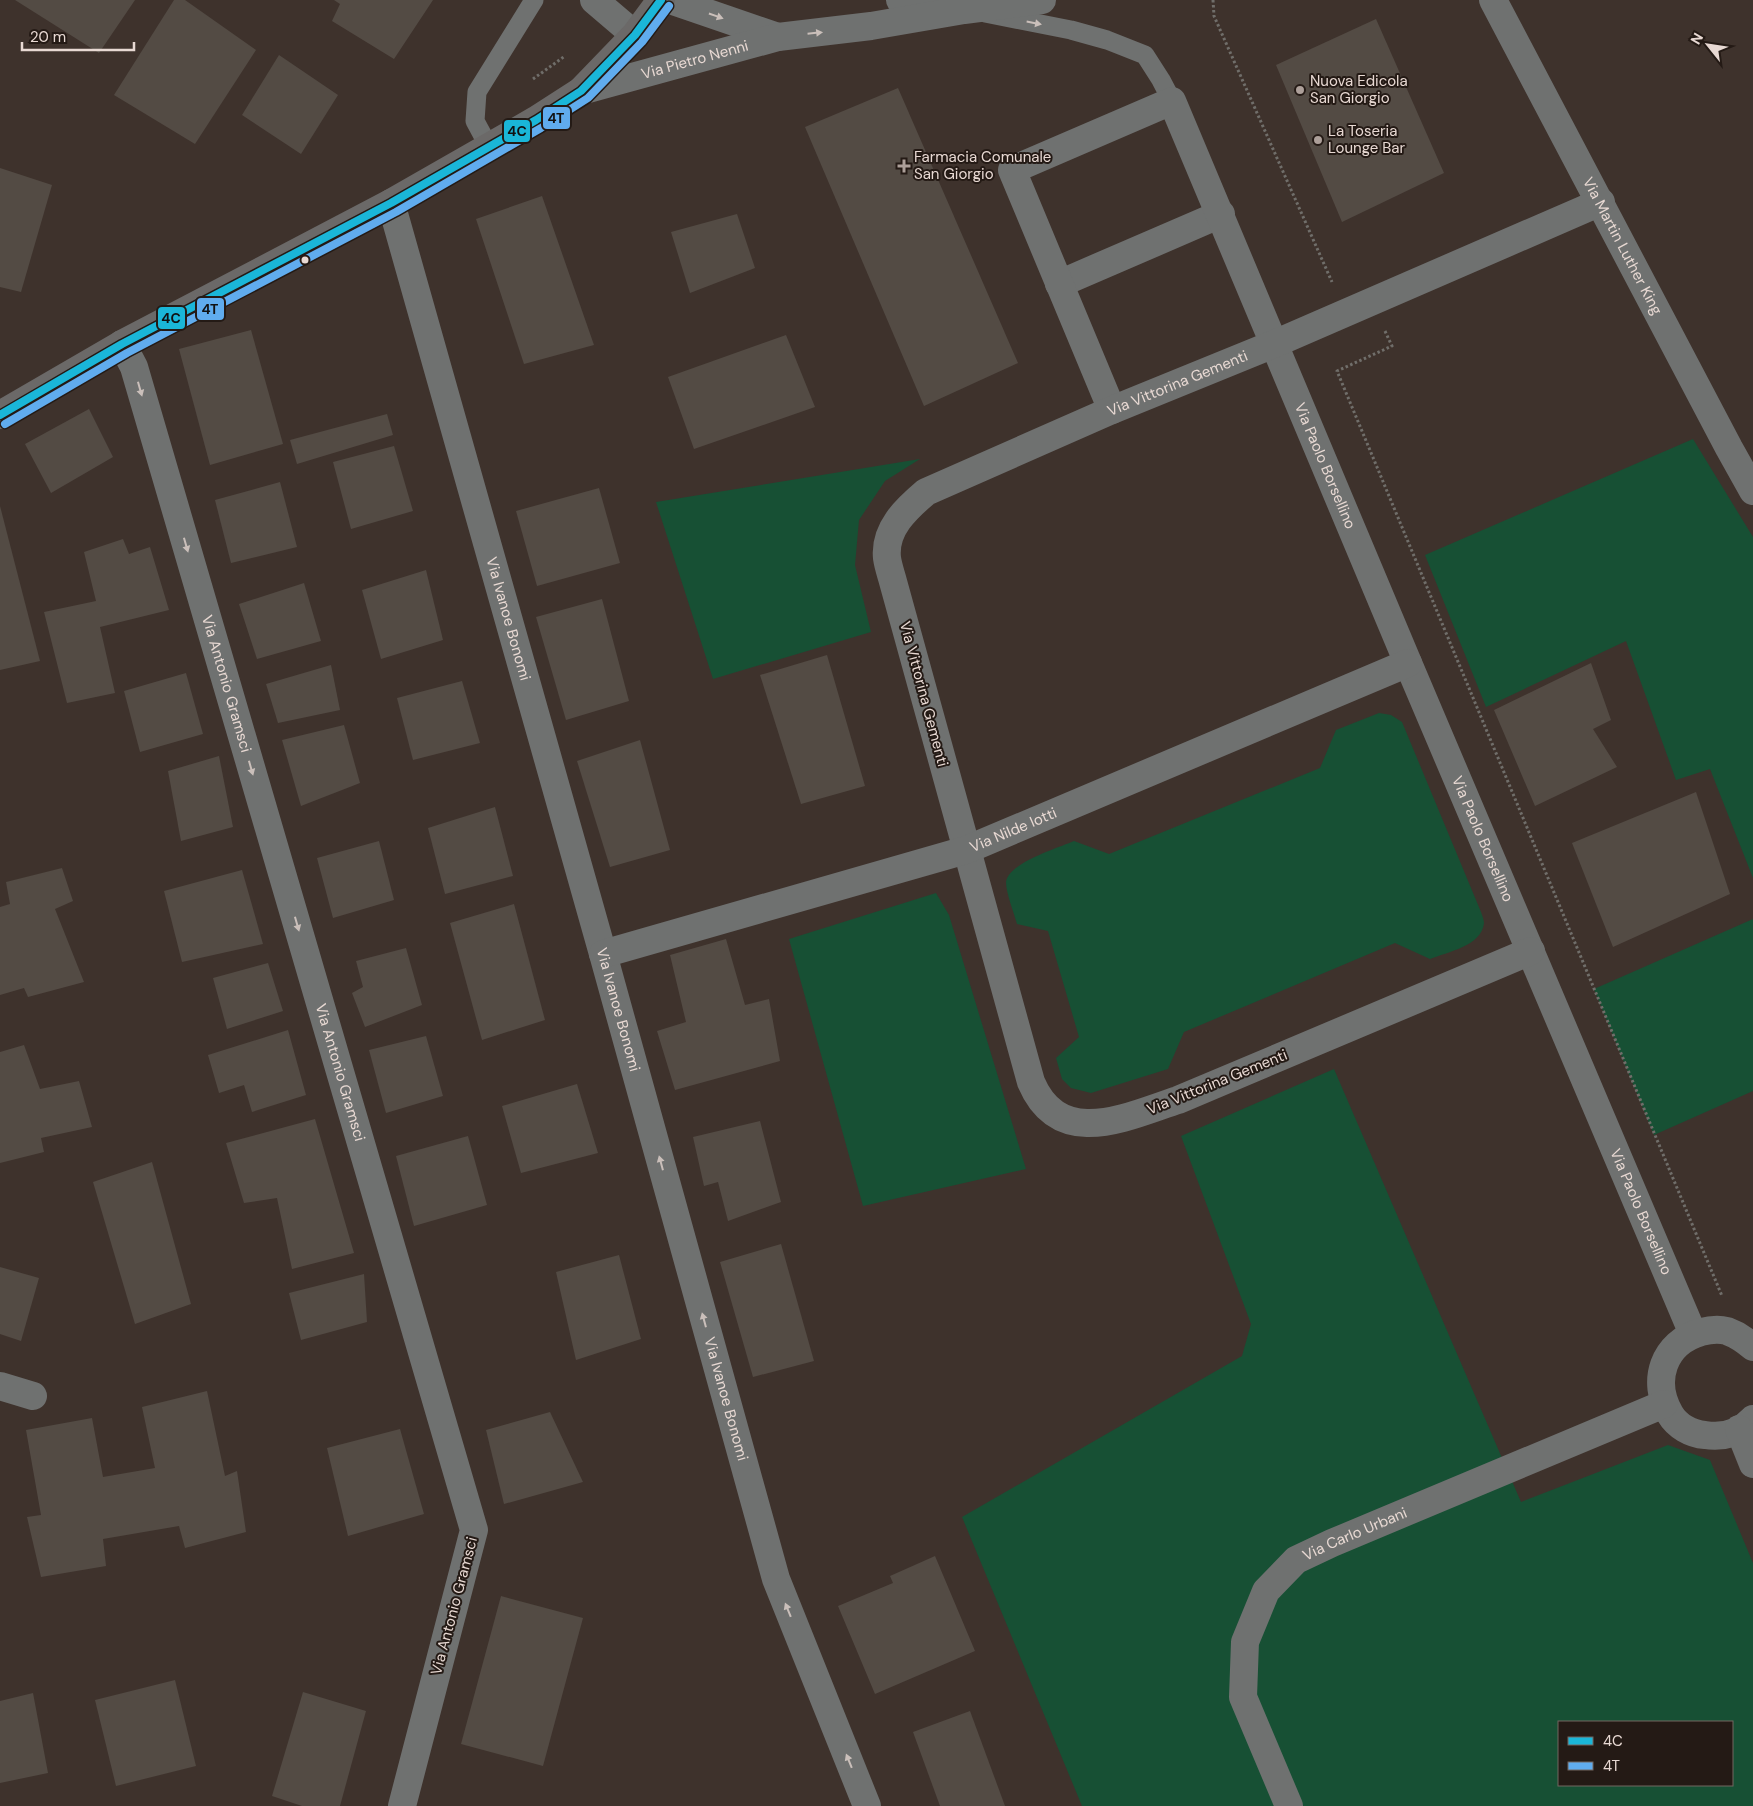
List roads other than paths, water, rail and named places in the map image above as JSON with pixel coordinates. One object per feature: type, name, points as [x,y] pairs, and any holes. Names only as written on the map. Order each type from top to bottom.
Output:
[{"type":"street","points":[[594,0],[635,35]]},
{"type":"street","points":[[0,415],[122,344],[391,204],[581,91],[635,35],[661,0]]},
{"type":"street","name":"Via Pietro Nenni","points":[[670,0],[778,37]]},
{"type":"street","name":"Via Pietro Nenni","points":[[900,0],[966,10]]},
{"type":"street","name":"Via Pietro Nenni","points":[[581,91],[778,37],[871,26],[966,10],[1042,0]]},
{"type":"street","name":"Via Martin Luther King","points":[[1492,0],[1753,491]]},
{"type":"street","points":[[1112,410],[1012,170],[1172,101]]},
{"type":"street","name":"Via Paolo Borsellino","points":[[1172,101],[1221,214],[1408,664],[1693,1334]]},
{"type":"street","name":"Via Vittorina Gementi","points":[[1531,950],[1178,1100],[1119,1119],[1086,1124],[1058,1117],[1037,1097],[1031,1082],[892,578],[887,558],[889,536],[912,504],[926,492],[1112,410],[1274,344],[1601,202]]},
{"type":"street","name":"Via Ivanoe Bonomi","points":[[391,204],[603,954],[776,1579],[867,1806]]},
{"type":"street","points":[[1059,284],[1221,214]]},
{"type":"street","name":"Via Antonio Gramsci","points":[[122,344],[134,367],[474,1530],[402,1806]]},
{"type":"street","name":"Via Nilde Iotti","points":[[603,954],[966,850],[1408,664]]},
{"type":"street","points":[[1753,1347],[1742,1338],[1726,1331],[1708,1330],[1693,1334],[1678,1344],[1667,1357],[1661,1372],[1664,1404],[1673,1418],[1685,1429],[1700,1435],[1716,1437],[1731,1434],[1746,1424],[1753,1464]]},
{"type":"street","points":[[0,1386],[33,1396]]},
{"type":"street","name":"Via Carlo Urbani","points":[[1289,1806],[1244,1697],[1245,1642],[1266,1591],[1296,1560],[1664,1404]]},
{"type":"lane","points":[[488,147],[475,121],[477,92],[534,0]]},
{"type":"lane","points":[[966,10],[1089,35],[1145,55],[1172,101]]},
{"type":"place","name":"Nuova Edicola San Giorgio","points":[[1300,90]]},
{"type":"place","name":"La Toseria Lounge Bar","points":[[1318,140]]},
{"type":"place","name":"Farmacia Comunale San Giorgio","points":[[904,166]]}]
